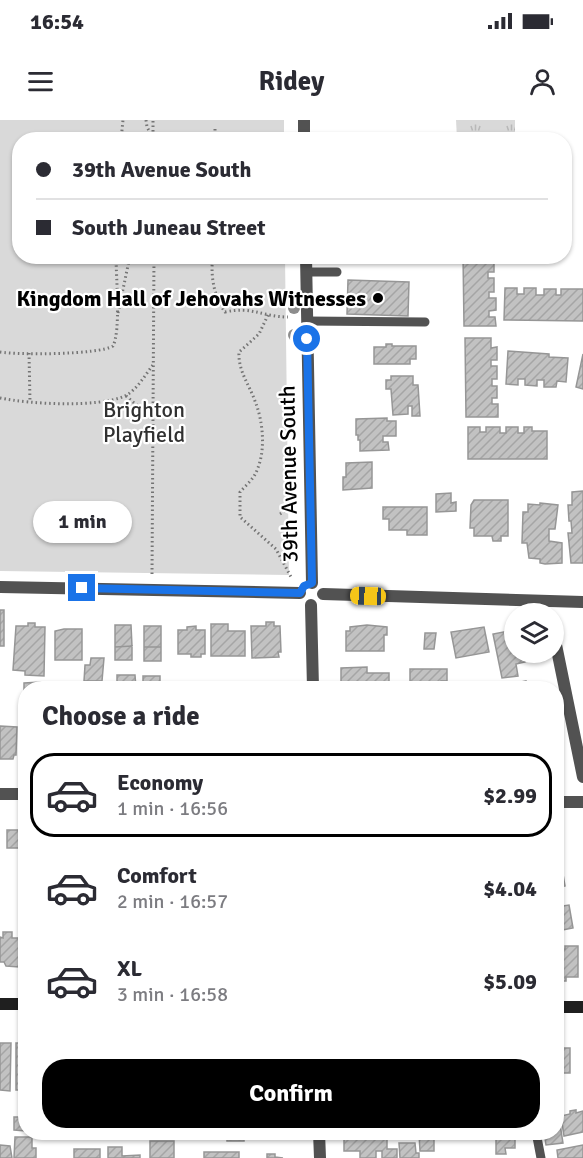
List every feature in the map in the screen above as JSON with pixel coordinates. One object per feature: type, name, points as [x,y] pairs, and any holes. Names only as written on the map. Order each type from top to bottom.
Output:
[{"type":"street","name":"39th Avenue South","points":[[306,264],[312,583]]},
{"type":"street","points":[[312,583],[320,586],[323,594],[320,602],[311,605],[302,600],[300,593],[304,586],[312,583]]},
{"type":"street","points":[[0,587],[300,593]]},
{"type":"street","points":[[323,594],[504,605]]},
{"type":"street","points":[[564,605],[583,602]]},
{"type":"street","points":[[311,605],[313,681]]},
{"type":"street","points":[[560,663],[563,681]]},
{"type":"street","points":[[564,684],[583,777]]},
{"type":"street","points":[[0,794],[18,794]]},
{"type":"street","points":[[564,802],[583,802]]},
{"type":"street","points":[[0,1004],[18,1004]]},
{"type":"street","points":[[564,1006],[583,1007]]},
{"type":"street","points":[[319,1140],[320,1158]]},
{"type":"lane","points":[[306,272],[337,272]]},
{"type":"lane","points":[[307,321],[425,322]]},
{"type":"lane","points":[[538,1140],[541,1158]]},
{"type":"path","points":[[116,264],[117,322]]},
{"type":"path","points":[[0,352],[98,351],[111,348],[115,341],[128,264]]},
{"type":"path","points":[[152,574],[154,264]]},
{"type":"path","points":[[212,264],[216,294],[225,312],[244,309],[288,317]]},
{"type":"path","points":[[268,315],[259,334],[241,349],[238,355],[240,369],[261,420],[262,448],[258,468],[240,492],[240,517],[276,549],[291,577]]},
{"type":"path","points":[[29,353],[30,402]]},
{"type":"path","points":[[0,398],[30,402],[93,402],[126,396],[133,391],[154,364]]},
{"type":"path","points":[[126,396],[152,418]]},
{"type":"path","points":[[280,514],[291,507]]},
{"type":"green space","name":"Brighton Playfield","points":[[0,120],[284,120],[284,132],[12,132],[12,264],[285,264],[289,575],[0,571]]},
{"type":"green space","points":[[456,120],[515,120],[515,132],[457,132]]},
{"type":"building","points":[[463,264],[494,264],[494,272],[488,272],[488,278],[494,278],[494,292],[489,292],[489,298],[496,298],[496,310],[489,311],[489,317],[495,317],[496,326],[464,326]]},
{"type":"building","name":"Kingdom Hall of Jehovahs Witnesses","points":[[348,280],[409,282],[408,316],[347,314]]},
{"type":"building","points":[[505,288],[517,288],[517,294],[524,294],[524,288],[536,288],[536,295],[544,295],[544,289],[556,289],[556,295],[561,295],[561,289],[583,289],[583,321],[504,320]]},
{"type":"building","points":[[465,338],[491,338],[491,348],[497,347],[497,360],[491,360],[491,366],[497,366],[497,379],[492,379],[492,386],[497,386],[497,398],[492,398],[492,404],[498,404],[498,417],[466,417]]},
{"type":"building","points":[[386,344],[416,346],[416,359],[410,359],[410,364],[374,364],[374,347],[386,347]]},
{"type":"building","points":[[508,351],[568,358],[566,382],[557,381],[556,387],[544,387],[544,380],[537,380],[537,386],[525,385],[525,379],[518,379],[518,385],[506,384]]},
{"type":"building","points":[[583,354],[583,389],[576,387]]},
{"type":"building","points":[[391,376],[413,376],[413,385],[418,385],[420,416],[412,416],[412,406],[408,406],[408,414],[393,415],[391,389],[386,389],[386,380],[391,380]]},
{"type":"building","points":[[387,418],[387,421],[396,421],[396,436],[383,436],[383,442],[388,442],[389,450],[360,451],[360,440],[356,435],[356,419]]},
{"type":"building","points":[[468,427],[480,427],[480,432],[486,432],[486,427],[500,427],[500,433],[506,433],[506,427],[518,427],[518,433],[524,433],[524,427],[532,427],[532,431],[547,431],[547,459],[468,459]]},
{"type":"building","points":[[372,462],[372,488],[343,490],[346,463]]},
{"type":"building","points":[[583,491],[583,563],[571,563],[568,533],[572,533],[568,505],[572,505],[572,492]]},
{"type":"building","points":[[451,493],[451,503],[456,502],[456,511],[436,512],[436,494]]},
{"type":"building","points":[[474,500],[508,500],[508,536],[501,536],[501,541],[493,541],[492,536],[474,536],[474,528],[470,528],[471,505]]},
{"type":"building","points":[[540,503],[558,505],[555,529],[549,529],[549,541],[562,543],[562,563],[545,564],[540,563],[540,559],[529,558],[527,543],[522,543],[523,512],[528,512],[528,504],[540,505]]},
{"type":"building","points":[[383,507],[427,507],[427,535],[407,535],[407,530],[389,530],[389,519],[383,519]]},
{"type":"building","points":[[0,610],[4,610],[4,646],[0,646]]},
{"type":"building","points":[[266,622],[274,622],[274,626],[280,626],[281,652],[278,652],[279,657],[252,658],[251,626],[266,626]]},
{"type":"building","points":[[28,623],[35,623],[35,627],[45,627],[44,676],[25,675],[25,671],[13,670],[16,626],[28,626]]},
{"type":"building","points":[[211,624],[228,624],[228,631],[245,631],[245,656],[211,656]]},
{"type":"building","points":[[115,625],[131,625],[132,646],[115,647]]},
{"type":"building","points":[[367,625],[387,627],[387,635],[384,635],[384,651],[346,651],[346,631],[350,631],[350,627]]},
{"type":"building","points":[[144,626],[161,626],[161,647],[144,647]]},
{"type":"building","points":[[196,626],[196,630],[205,630],[205,654],[201,654],[201,657],[191,657],[191,654],[178,654],[178,630],[187,630],[187,627]]},
{"type":"building","points":[[484,627],[489,652],[456,658],[451,632]]},
{"type":"building","points":[[82,629],[82,660],[55,660],[55,631]]},
{"type":"building","points":[[504,632],[504,663],[520,663],[516,664],[518,676],[502,678],[493,634]]},
{"type":"building","points":[[425,633],[436,633],[434,649],[424,649]]},
{"type":"building","points":[[132,646],[132,660],[115,660],[115,647]]},
{"type":"building","points":[[144,647],[161,647],[161,661],[144,661]]},
{"type":"building","points":[[91,658],[104,658],[102,681],[84,681],[85,665],[90,665]]},
{"type":"building","points":[[367,667],[367,673],[389,673],[389,681],[341,681],[341,668]]},
{"type":"building","points":[[410,669],[447,669],[447,681],[410,681]]},
{"type":"building","points":[[117,675],[135,675],[135,681],[117,681]]},
{"type":"building","points":[[143,676],[160,676],[160,681],[143,681]]},
{"type":"building","points":[[0,726],[17,727],[16,755],[13,759],[0,759]]},
{"type":"building","points":[[7,830],[18,830],[18,848],[7,848]]},
{"type":"building","points":[[569,905],[573,928],[564,930],[564,906]]},
{"type":"building","points":[[3,932],[12,932],[12,938],[18,938],[18,967],[6,966],[4,962],[0,962],[0,937],[3,938]]},
{"type":"building","points":[[565,946],[578,946],[578,977],[566,977],[564,981],[564,949]]},
{"type":"building","points":[[0,1043],[11,1043],[10,1091],[0,1090]]},
{"type":"building","points":[[16,1043],[18,1043],[18,1090],[16,1090]]},
{"type":"building","points":[[564,1048],[570,1048],[570,1073],[564,1073]]},
{"type":"building","points":[[576,1110],[576,1113],[583,1111],[583,1132],[564,1136],[564,1115],[570,1114],[570,1111]]},
{"type":"building","points":[[14,1117],[18,1117],[18,1130],[14,1130]]},
{"type":"building","points":[[15,1137],[18,1137],[18,1140],[32,1140],[32,1148],[36,1148],[36,1158],[14,1158]]},
{"type":"building","points":[[344,1140],[387,1140],[387,1149],[397,1149],[397,1158],[382,1158],[382,1151],[376,1151],[376,1158],[360,1158],[360,1151],[344,1151]]},
{"type":"building","points":[[419,1140],[434,1140],[434,1151],[420,1151]]},
{"type":"building","points":[[496,1140],[515,1140],[515,1148],[505,1148],[506,1154],[496,1154]]},
{"type":"building","points":[[545,1140],[563,1140],[563,1143],[546,1145]]},
{"type":"building","points":[[150,1141],[174,1141],[174,1158],[150,1158]]},
{"type":"building","points":[[399,1143],[415,1143],[419,1158],[400,1158]]},
{"type":"building","points":[[0,1145],[10,1146],[12,1158],[0,1158]]},
{"type":"building","points":[[583,1145],[583,1158],[558,1158],[557,1150]]},
{"type":"building","points":[[108,1147],[122,1147],[122,1156],[140,1155],[140,1158],[108,1158]]},
{"type":"building","points":[[74,1149],[100,1149],[100,1158],[74,1158]]},
{"type":"building","points":[[204,1152],[239,1152],[239,1158],[204,1158]]},
{"type":"building","points":[[267,1154],[275,1154],[275,1157],[283,1158],[267,1158]]},
{"type":"place","name":"Kingdom Hall of Jehovahs Witnesses","points":[[378,298]]},
{"type":"route","points":[[82,588],[300,593],[304,586],[312,583],[307,339]]}]
